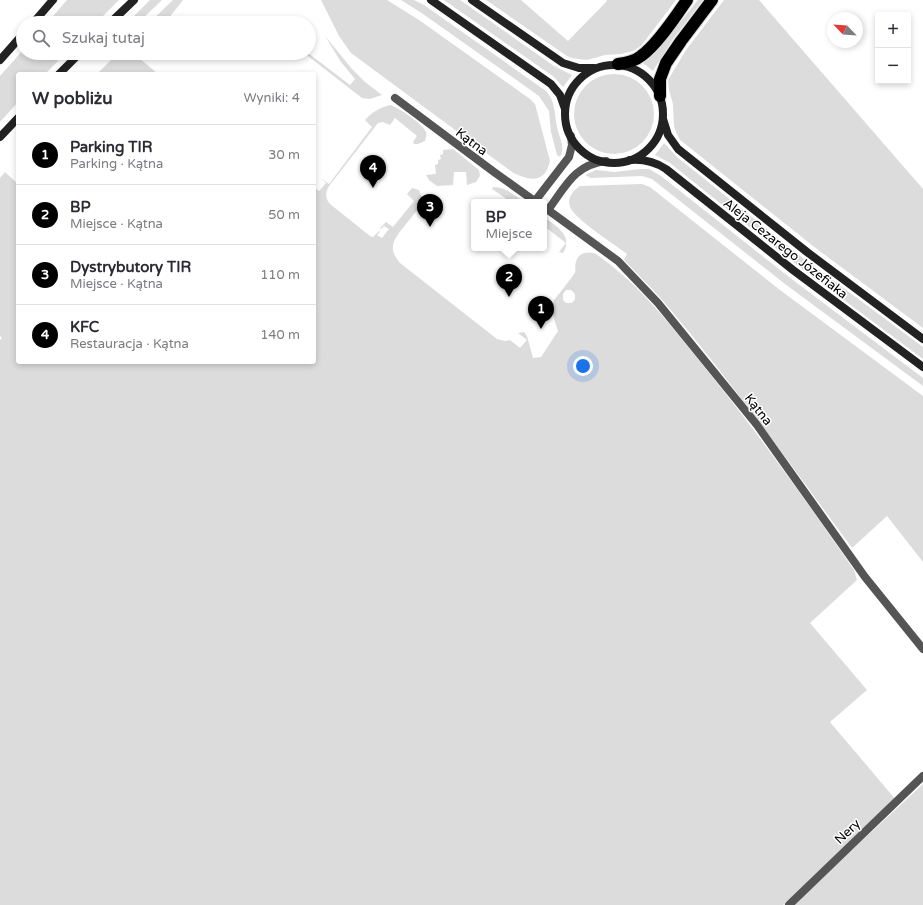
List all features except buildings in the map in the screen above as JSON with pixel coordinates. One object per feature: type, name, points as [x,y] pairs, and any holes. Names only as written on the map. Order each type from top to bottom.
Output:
[{"type":"highway","points":[[618,64],[634,60],[650,49],[687,0]]},
{"type":"highway","points":[[660,96],[660,79],[666,63],[712,0]]},
{"type":"main road","points":[[39,16],[53,0]]},
{"type":"main road","points":[[117,16],[134,0]]},
{"type":"main road","points":[[432,0],[551,84],[560,95],[564,105],[566,124],[571,136],[584,152],[595,158],[606,161],[622,162],[642,154],[653,144],[660,130],[663,119],[663,105],[660,96],[651,81],[642,73],[618,64],[596,68],[579,68],[563,63],[472,0]]},
{"type":"main road","points":[[0,60],[16,42]]},
{"type":"main road","points":[[61,72],[73,60]]},
{"type":"main road","points":[[565,114],[569,95],[572,89],[584,75],[596,68]]},
{"type":"main road","name":"Aleja Cezarego Józefiaka","points":[[663,119],[670,140],[682,153],[807,252],[923,339]]},
{"type":"main road","points":[[0,137],[16,120]]},
{"type":"main road","name":"Aleja Cezarego Józefiaka","points":[[630,160],[648,161],[656,163],[666,169],[793,270],[923,367]]},
{"type":"street","name":"Kątna","points":[[395,98],[532,199]]},
{"type":"street","name":"Kątna","points":[[538,199],[569,157],[572,145],[571,136]]},
{"type":"street","name":"Kątna","points":[[547,208],[579,171],[588,165],[606,161]]},
{"type":"street","name":"Kątna","points":[[547,210],[618,261],[658,304],[757,425],[865,577],[923,649]]},
{"type":"street","name":"Nery","points":[[789,905],[923,776]]},
{"type":"shaded area","points":[[67,0],[119,0],[103,16],[53,16]]},
{"type":"shaded area","points":[[150,0],[162,0],[145,16],[134,16]]},
{"type":"shaded area","points":[[173,0],[183,0],[170,16],[156,16]]},
{"type":"shaded area","points":[[321,0],[387,0],[419,20],[530,99],[535,104],[550,161],[544,174],[540,177],[530,179],[512,172],[351,53],[339,36]]},
{"type":"shaded area","points":[[401,0],[414,0],[424,5],[546,91],[552,99],[557,127],[562,142],[562,153],[560,157],[557,155],[551,132],[549,111],[539,96]]},
{"type":"shaded area","points":[[444,0],[460,0],[554,66],[572,75],[563,87],[554,77]]},
{"type":"shaded area","points":[[486,0],[521,0],[568,41],[607,1],[606,0],[676,0],[641,46],[633,51],[621,54],[605,55],[587,60],[567,56]]},
{"type":"shaded area","points":[[698,0],[703,0],[673,39],[653,71],[643,63],[656,52]]},
{"type":"shaded area","points":[[724,0],[759,0],[923,189],[923,328],[813,246],[680,140],[674,126],[673,104],[668,80],[686,50]]},
{"type":"shaded area","points":[[325,36],[352,69],[365,82],[382,95],[370,99],[362,98],[313,60],[316,59],[350,85],[355,79],[341,62]]},
{"type":"shaded area","points":[[16,58],[16,60],[59,60],[47,72],[16,72],[16,104],[0,122],[0,76]]},
{"type":"shaded area","points":[[111,60],[141,60],[156,72],[99,72]]},
{"type":"shaded area","points":[[614,74],[629,77],[642,86],[651,99],[654,114],[651,129],[642,142],[629,151],[614,154],[599,151],[586,142],[577,129],[574,114],[577,99],[586,86],[599,77]]},
{"type":"shaded area","points":[[390,105],[410,116],[426,132],[425,141],[414,144],[413,142],[417,136],[395,118],[390,125],[383,122],[378,123],[329,186],[326,195],[330,204],[370,236],[373,237],[379,231],[380,232],[377,235],[382,238],[389,229],[384,226],[381,229],[380,228],[386,222],[393,227],[414,201],[407,194],[412,188],[419,190],[423,200],[422,204],[402,229],[394,243],[393,252],[400,263],[497,339],[505,341],[510,340],[520,348],[527,340],[518,333],[524,332],[527,336],[533,358],[541,357],[558,331],[553,316],[554,300],[575,273],[575,264],[577,259],[584,253],[596,254],[626,278],[652,304],[677,333],[760,439],[854,570],[857,580],[810,623],[867,690],[830,722],[896,800],[783,905],[0,905],[0,340],[2,338],[0,336],[0,178],[5,172],[16,182],[16,364],[316,364],[316,189],[319,191],[326,183],[320,178],[329,184],[372,127],[365,120],[379,109]],"holes":[[[566,290],[571,290],[575,294],[575,299],[572,303],[566,303],[563,300],[563,294]]]},
{"type":"shaded area","points":[[664,143],[677,157],[803,258],[923,347],[923,359],[797,265],[670,163],[655,155]]},
{"type":"shaded area","points":[[453,149],[479,170],[480,176],[476,182],[467,185],[466,172],[454,172],[453,185],[437,186],[429,180],[426,175],[436,174],[435,165],[438,164],[438,160],[441,159],[440,155],[443,154],[443,150]]},
{"type":"shaded area","points":[[649,169],[661,176],[789,277],[923,378],[923,386],[785,284],[652,179],[642,176],[591,178],[585,175],[596,170],[615,172]]},
{"type":"shaded area","points":[[642,184],[650,187],[780,290],[923,396],[923,562],[887,516],[852,548],[713,362],[664,302],[624,260],[627,254],[581,220],[570,206],[569,202],[571,196],[580,186]]},
{"type":"shaded area","points":[[493,187],[502,188],[520,199],[507,199],[492,189]]},
{"type":"shaded area","points":[[547,219],[562,232],[566,243],[547,228]]},
{"type":"shaded area","points":[[566,243],[563,253],[559,252]]},
{"type":"shaded area","points":[[923,784],[923,905],[794,905],[808,891]]},
{"type":"place","name":"KFC","points":[[373,188]]},
{"type":"place","name":"Dystrybutory TIR","points":[[430,227]]},
{"type":"place","name":"BP","points":[[509,297]]},
{"type":"place","name":"Parking TIR","points":[[541,329]]}]
